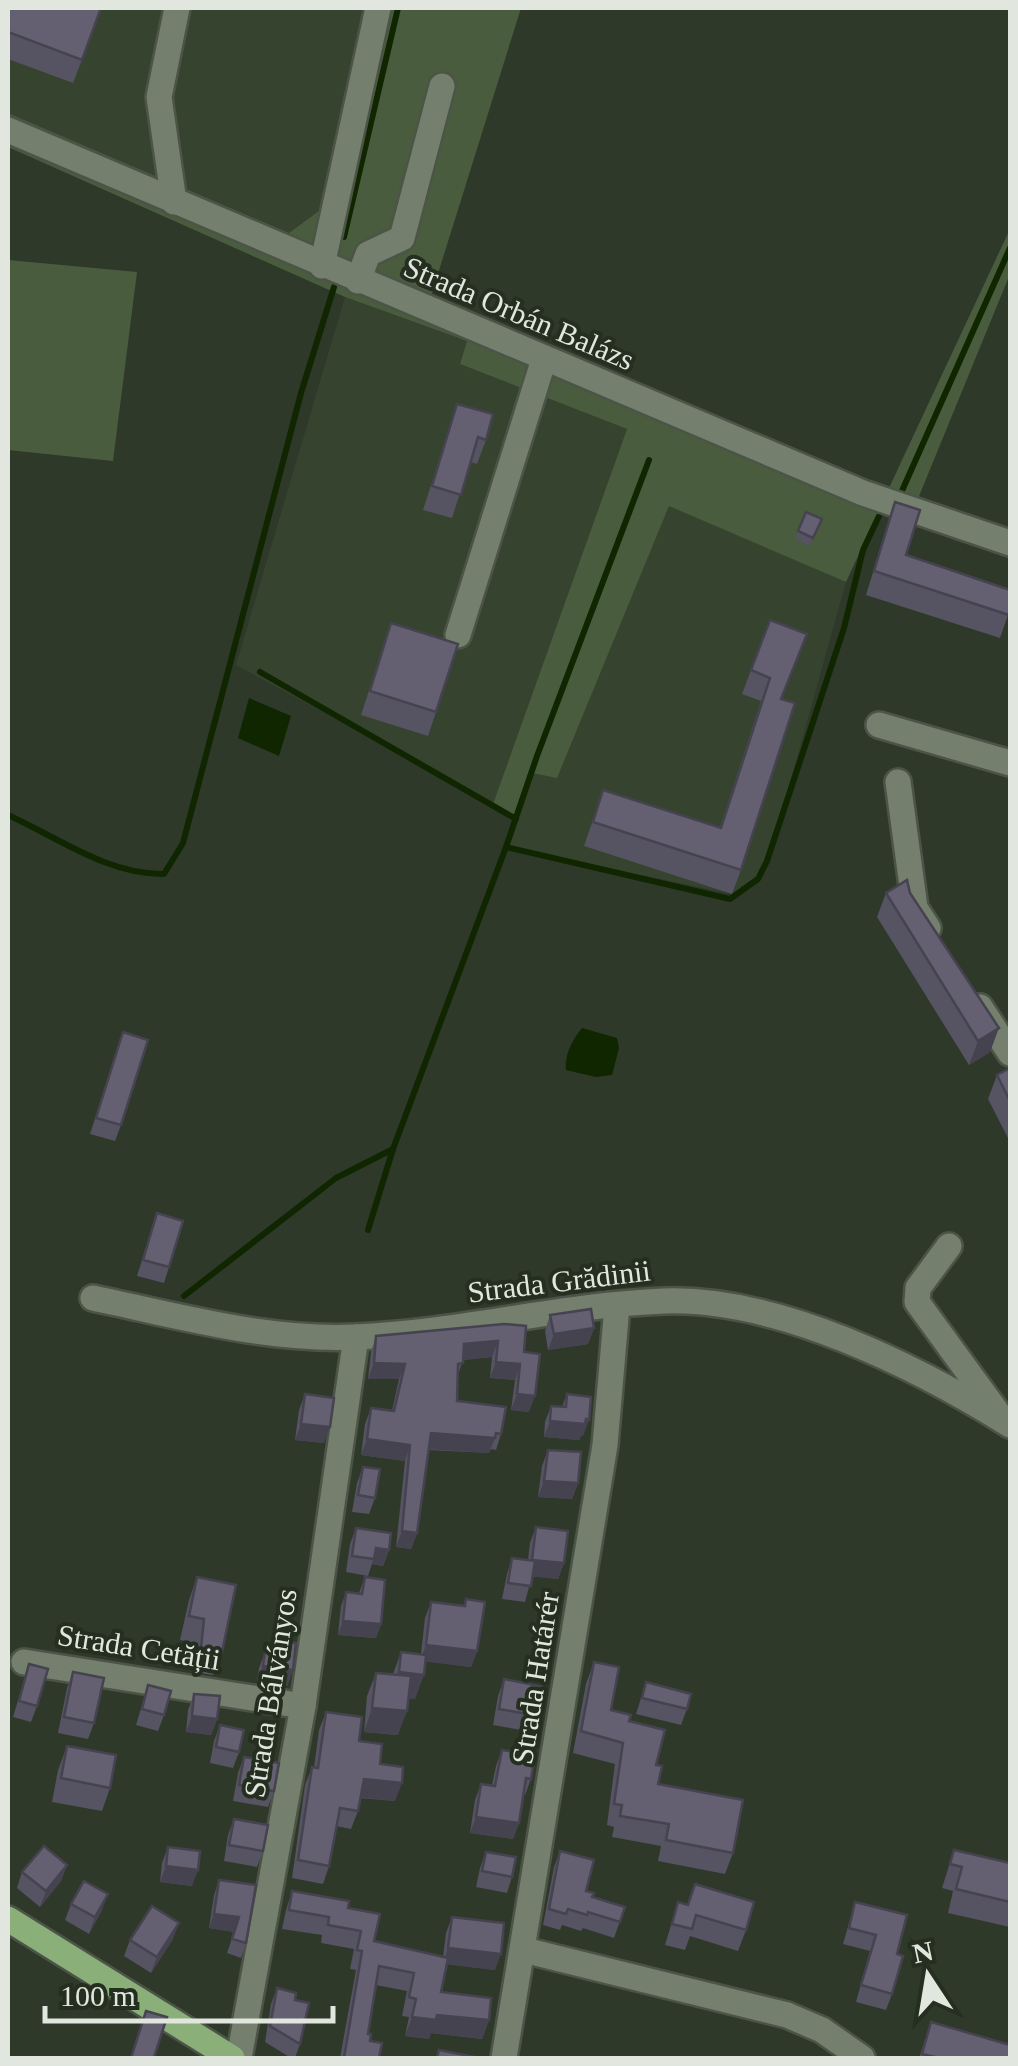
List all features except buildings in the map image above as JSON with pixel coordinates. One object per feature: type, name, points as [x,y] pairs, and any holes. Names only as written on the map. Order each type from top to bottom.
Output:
[{"type":"main road","points":[[8,1918],[235,2058]]},
{"type":"street","points":[[174,202],[159,97],[177,8]]},
{"type":"street","points":[[322,266],[378,8]]},
{"type":"street","points":[[358,281],[368,254],[402,238],[442,86]]},
{"type":"street","name":"Strada Orbán Balázs","points":[[8,130],[863,494],[1010,542]]},
{"type":"street","points":[[458,635],[544,359]]},
{"type":"street","points":[[879,725],[1010,763]]},
{"type":"street","points":[[898,782],[915,908],[946,956]]},
{"type":"street","points":[[968,988],[1010,1053]]},
{"type":"street","points":[[948,1246],[918,1288],[917,1302],[1007,1422]]},
{"type":"street","name":"Strada Grădinii","points":[[93,1298],[244,1329],[356,1337],[690,1301],[782,1319],[873,1352],[1007,1422]]},
{"type":"street","name":"Strada Határér","points":[[504,2058],[605,1445],[618,1306]]},
{"type":"street","name":"Strada Bálványos","points":[[235,2058],[303,1706],[356,1337]]},
{"type":"street","name":"Strada Cetății","points":[[24,1662],[303,1706]]},
{"type":"street","points":[[524,1950],[787,2015],[822,2030],[862,2058]]},
{"type":"shaded area","points":[[8,8],[374,8],[331,202],[289,233],[8,113]]},
{"type":"shaded area","points":[[374,8],[521,8],[431,296],[889,488],[1010,229],[1010,274],[917,501],[889,489],[846,582],[669,506],[557,778],[532,773],[519,817],[493,804],[627,429],[460,364],[467,341],[345,297],[8,147],[8,113],[289,233],[331,202]]},
{"type":"shaded area","points":[[8,260],[137,272],[113,461],[8,450]]},
{"type":"shaded area","points":[[345,297],[467,341],[460,364],[627,429],[493,804],[236,665]]},
{"type":"shaded area","points":[[669,505],[846,582],[766,869],[732,894],[508,847],[532,772],[557,777]]},
{"type":"shaded area","points":[[249,698],[291,716],[279,756],[238,738]]},
{"type":"shaded area","points":[[582,1028],[617,1038],[619,1048],[612,1075],[596,1077],[566,1070],[570,1048]]},
{"type":"waterway","points":[[344,237],[398,8]]},
{"type":"waterway","points":[[901,493],[1010,248]]},
{"type":"waterway","points":[[8,815],[103,862],[143,873],[164,874],[183,843],[301,393],[334,287]]},
{"type":"waterway","points":[[506,847],[649,460]]},
{"type":"waterway","points":[[368,1230],[393,1149],[506,847],[730,899],[758,879],[844,628],[863,550],[879,516]]},
{"type":"waterway","points":[[260,672],[516,819]]},
{"type":"waterway","points":[[184,1296],[336,1178],[393,1149]]}]
